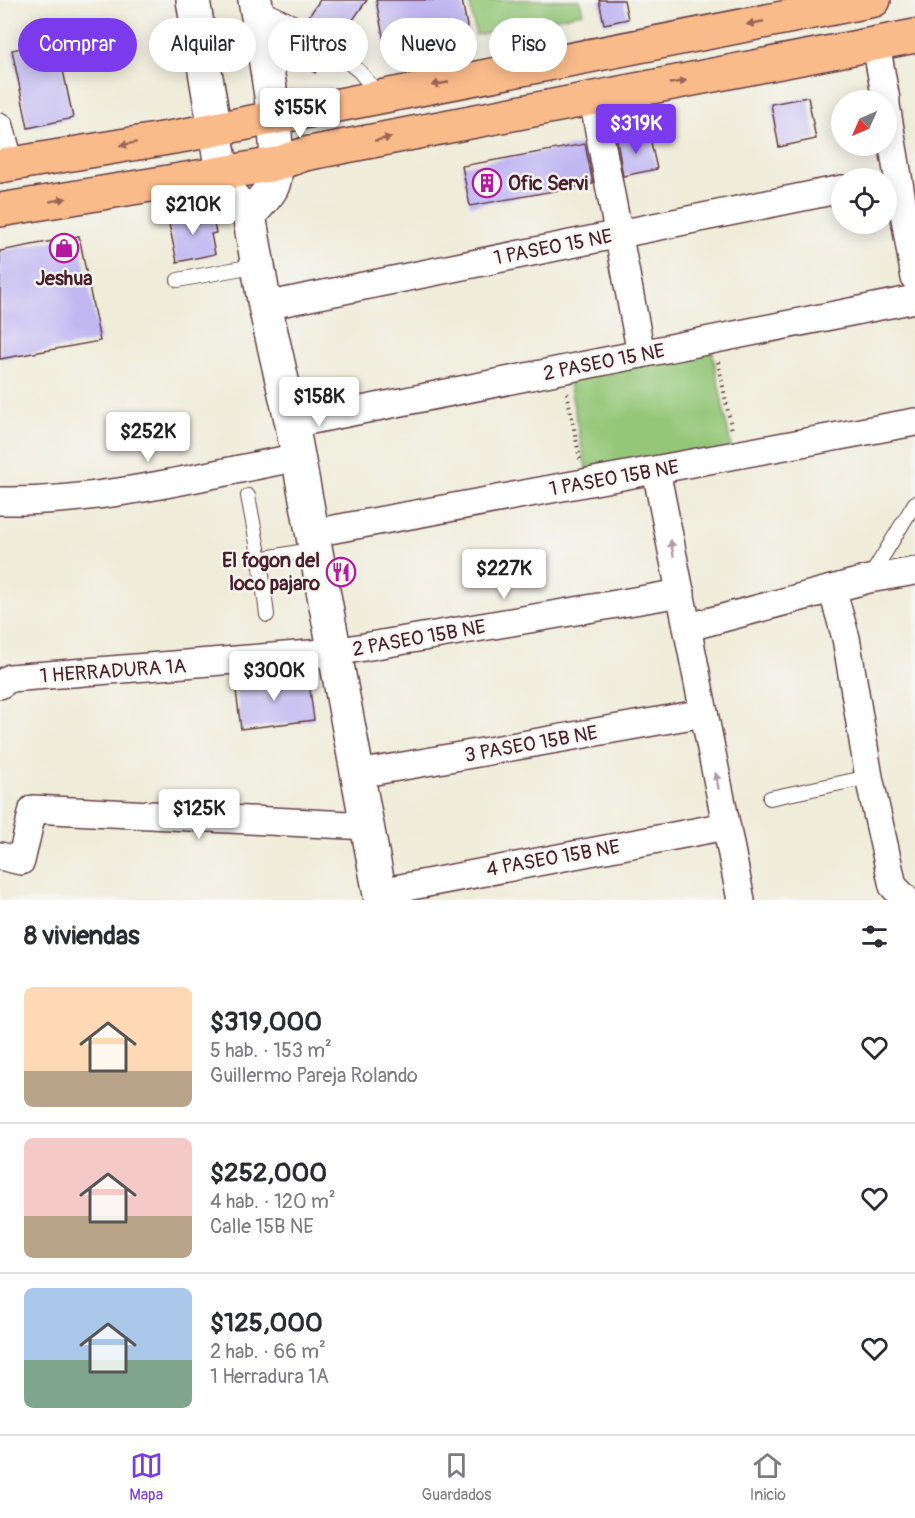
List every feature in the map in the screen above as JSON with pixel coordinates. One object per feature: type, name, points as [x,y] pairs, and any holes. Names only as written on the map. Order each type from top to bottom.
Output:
[{"type":"main road","points":[[5,165],[216,128],[870,0]]},
{"type":"main road","points":[[0,210],[276,164],[305,154],[915,36]]},
{"type":"street","points":[[193,0],[222,172],[230,194],[249,215],[265,306],[299,458],[381,896]]},
{"type":"street","points":[[249,215],[273,186],[276,164],[273,117],[256,2]]},
{"type":"street","points":[[876,44],[884,90]]},
{"type":"street","points":[[593,99],[640,354]]},
{"type":"street","points":[[0,127],[5,165]]},
{"type":"street","points":[[896,156],[915,278]]},
{"type":"street","name":"1 PASEO 15 NE","points":[[265,306],[831,191]]},
{"type":"street","name":"2 PASEO 15 NE","points":[[292,424],[915,299]]},
{"type":"street","name":"1 PASEO 15B NE","points":[[314,541],[585,483],[915,422]]},
{"type":"street","points":[[0,501],[26,501],[109,493],[299,458]]},
{"type":"street","points":[[656,470],[689,627],[741,900]]},
{"type":"street","points":[[689,627],[869,579],[915,571]]},
{"type":"street","points":[[832,589],[846,638],[869,777],[893,886],[907,900]]},
{"type":"street","name":"2 PASEO 15B NE","points":[[335,652],[681,592]]},
{"type":"street","name":"1 HERRADURA 1A","points":[[0,685],[10,678],[335,652]]},
{"type":"street","name":"3 PASEO 15B NE","points":[[358,774],[704,713]]},
{"type":"street","points":[[0,856],[21,861],[33,809],[368,826]]},
{"type":"street","name":"4 PASEO 15B NE","points":[[381,896],[726,826]]},
{"type":"lane","points":[[256,2],[287,18]]},
{"type":"lane","points":[[360,72],[379,95]]},
{"type":"lane","points":[[178,280],[258,265]]},
{"type":"lane","points":[[248,496],[260,559],[267,615]]},
{"type":"lane","points":[[869,579],[915,503]]},
{"type":"lane","points":[[260,559],[314,541]]},
{"type":"lane","points":[[770,798],[869,777]]},
{"type":"path","points":[[714,339],[737,455]]},
{"type":"path","points":[[563,370],[585,483]]},
{"type":"green space","points":[[469,0],[580,0],[583,13],[559,18],[489,18],[489,32],[477,35],[477,18],[473,18]]},
{"type":"green space","points":[[711,345],[732,452],[588,478],[567,372]]},
{"type":"building","points":[[320,0],[367,0],[354,18],[308,18]]},
{"type":"building","points":[[376,0],[462,0],[465,18],[380,18],[380,21]]},
{"type":"building","points":[[599,0],[624,0],[628,19],[604,24]]},
{"type":"building","points":[[18,49],[18,72],[63,72],[73,118],[28,128],[12,50]]},
{"type":"building","points":[[808,97],[816,139],[779,147],[771,104]]},
{"type":"building","points":[[649,134],[657,169],[623,176],[617,140]]},
{"type":"building","points":[[585,144],[593,184],[470,206],[462,166]]},
{"type":"building","points":[[211,210],[216,233],[211,234],[215,254],[177,262],[168,219]]},
{"type":"building","points":[[79,236],[100,341],[0,359],[0,251]]},
{"type":"building","points":[[308,674],[314,720],[241,729],[235,683]]},
{"type":"place","name":"Ofic Servi","points":[[487,183]]},
{"type":"place","name":"Jeshua","points":[[64,248]]},
{"type":"place","name":"El fogon del loco pajaro","points":[[341,572]]}]
